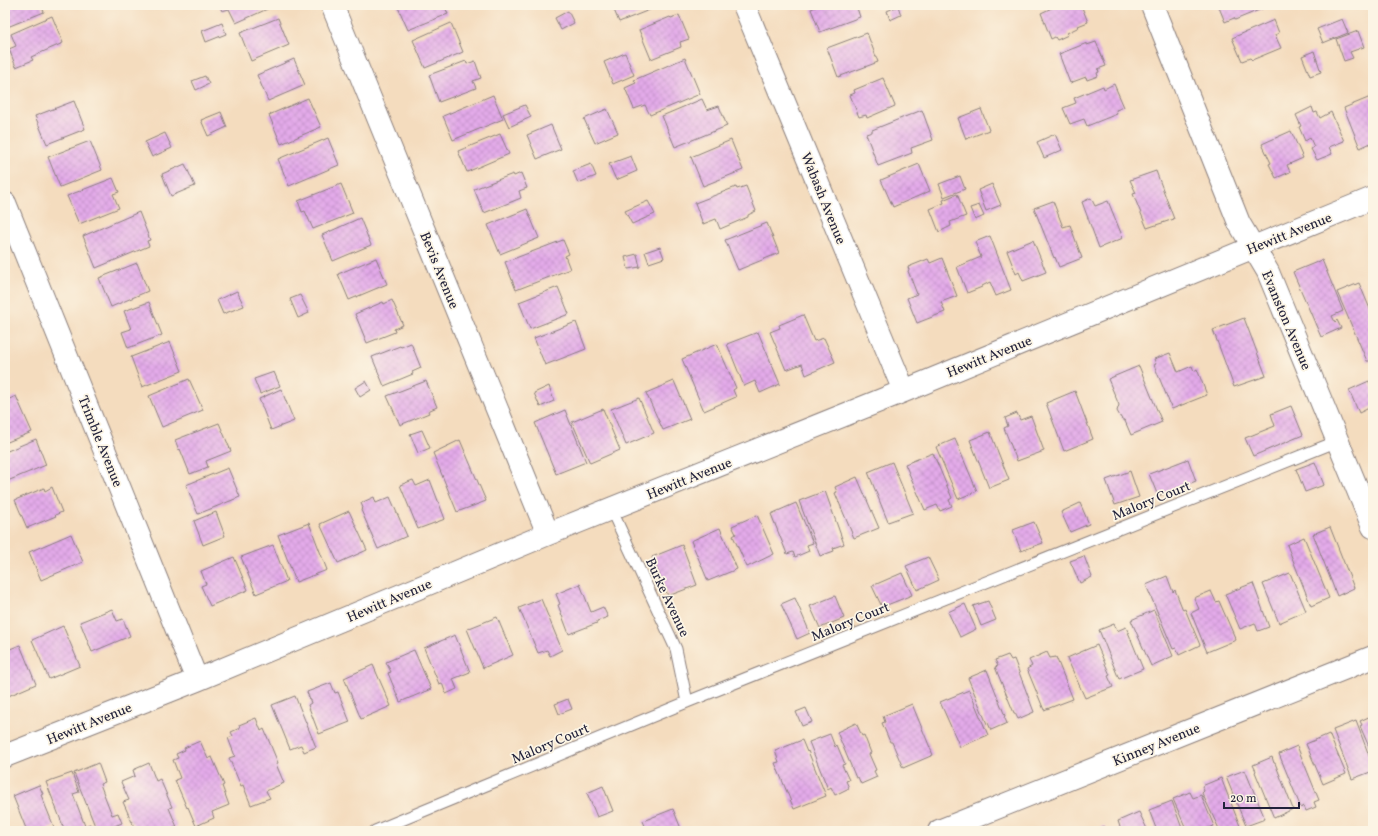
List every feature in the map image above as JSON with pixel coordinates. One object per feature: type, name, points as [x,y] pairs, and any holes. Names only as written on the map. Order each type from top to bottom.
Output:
[{"type":"street","name":"Bevis Avenue","points":[[332,5],[548,534]]},
{"type":"street","name":"Wabash Avenue","points":[[744,5],[904,391]]},
{"type":"street","name":"Evanston Avenue","points":[[1152,5],[1240,223],[1268,272],[1373,527]]},
{"type":"street","name":"Hewitt Avenue","points":[[5,756],[197,680],[548,534],[904,391],[1373,198]]},
{"type":"street","name":"Trimble Avenue","points":[[5,203],[197,680]]},
{"type":"street","name":"Kinney Avenue","points":[[939,831],[1373,656]]},
{"type":"lane","name":"Malory Court","points":[[375,831],[687,702],[1338,441]]},
{"type":"lane","name":"Burke Avenue","points":[[611,509],[676,649],[687,702]]},
{"type":"building","points":[[5,5],[41,5],[44,12],[5,28]]},
{"type":"building","points":[[219,5],[274,6],[236,23],[229,9],[222,11]]},
{"type":"building","points":[[397,5],[444,5],[448,14],[408,30]]},
{"type":"building","points":[[612,5],[662,5],[619,22]]},
{"type":"building","points":[[820,5],[856,5],[860,17],[820,32],[811,9]]},
{"type":"building","points":[[1058,5],[1081,5],[1088,22],[1078,26],[1079,27],[1067,33],[1068,35],[1057,40],[1055,37],[1051,39],[1041,13]]},
{"type":"building","points":[[1218,5],[1262,5],[1264,8],[1235,20],[1234,18],[1225,22]]},
{"type":"building","points":[[898,6],[901,15],[890,20],[887,11]]},
{"type":"building","points":[[568,11],[574,23],[561,30],[555,18]]},
{"type":"building","points":[[679,15],[689,39],[680,42],[681,47],[651,59],[639,30],[670,17]]},
{"type":"building","points":[[52,16],[63,43],[31,57],[33,60],[16,67],[9,49],[16,46],[11,34]]},
{"type":"building","points":[[278,18],[289,45],[251,61],[240,33]]},
{"type":"building","points":[[1342,19],[1348,33],[1323,43],[1317,29]]},
{"type":"building","points":[[1274,20],[1279,33],[1275,35],[1281,48],[1252,60],[1250,58],[1242,61],[1232,38]]},
{"type":"building","points":[[222,23],[226,34],[206,42],[202,31]]},
{"type":"building","points":[[451,23],[463,52],[425,68],[413,40]]},
{"type":"building","points":[[1358,31],[1364,47],[1350,52],[1353,58],[1344,61],[1336,39]]},
{"type":"building","points":[[867,33],[878,62],[838,77],[827,48]]},
{"type":"building","points":[[1096,42],[1106,66],[1098,69],[1098,76],[1087,80],[1086,77],[1070,83],[1059,54],[1087,43],[1087,45]]},
{"type":"building","points":[[1314,51],[1321,72],[1310,76],[1302,56]]},
{"type":"building","points":[[625,53],[634,75],[613,84],[604,62]]},
{"type":"building","points":[[685,58],[700,94],[650,115],[645,105],[634,109],[625,88],[636,83],[634,80]]},
{"type":"building","points":[[294,59],[305,85],[268,101],[257,75]]},
{"type":"building","points":[[466,61],[467,64],[475,61],[481,78],[473,81],[476,88],[439,102],[429,75]]},
{"type":"building","points":[[205,76],[209,84],[196,90],[192,81]]},
{"type":"building","points":[[883,78],[895,106],[867,118],[866,115],[859,117],[850,95],[855,93],[854,90]]},
{"type":"building","points":[[1114,84],[1124,107],[1116,110],[1117,114],[1087,126],[1084,119],[1070,124],[1063,108],[1076,103],[1074,98],[1103,86],[1104,89]]},
{"type":"building","points":[[493,95],[503,119],[453,140],[443,116]]},
{"type":"building","points":[[1373,96],[1373,142],[1360,148],[1344,108]]},
{"type":"building","points":[[308,98],[321,127],[281,144],[269,115]]},
{"type":"building","points":[[702,99],[707,110],[719,106],[727,126],[675,147],[662,116]]},
{"type":"building","points":[[74,101],[85,129],[47,144],[35,116]]},
{"type":"building","points":[[525,105],[531,117],[509,127],[503,114]]},
{"type":"building","points":[[1312,107],[1314,113],[1317,112],[1320,118],[1331,112],[1344,141],[1329,147],[1332,154],[1317,160],[1311,149],[1314,147],[1310,138],[1305,141],[1296,115]]},
{"type":"building","points":[[607,109],[618,133],[595,143],[584,119]]},
{"type":"building","points":[[981,109],[989,130],[966,139],[958,118]]},
{"type":"building","points":[[922,110],[933,140],[911,148],[912,153],[878,166],[866,134],[872,132],[872,130]]},
{"type":"building","points":[[221,112],[227,127],[208,136],[201,120]]},
{"type":"building","points":[[551,125],[561,149],[537,159],[527,135]]},
{"type":"building","points":[[1291,131],[1303,158],[1287,165],[1290,172],[1276,178],[1262,144]]},
{"type":"building","points":[[165,133],[172,148],[152,157],[145,142]]},
{"type":"building","points":[[500,134],[509,154],[467,172],[458,151]]},
{"type":"building","points":[[1055,134],[1062,150],[1044,158],[1037,142]]},
{"type":"building","points":[[328,138],[339,165],[289,186],[278,159]]},
{"type":"building","points":[[731,140],[743,170],[703,186],[691,157]]},
{"type":"building","points":[[90,141],[102,170],[60,187],[48,157]]},
{"type":"building","points":[[631,156],[637,171],[616,180],[609,164]]},
{"type":"building","points":[[185,164],[195,186],[171,196],[162,174]]},
{"type":"building","points":[[591,164],[596,176],[578,183],[573,171]]},
{"type":"building","points":[[919,164],[930,191],[893,207],[881,180]]},
{"type":"building","points":[[1156,171],[1174,219],[1147,228],[1133,194],[1136,193],[1130,180]]},
{"type":"building","points":[[521,173],[527,188],[519,191],[521,198],[484,213],[474,189],[513,174],[514,176]]},
{"type":"building","points":[[960,176],[965,189],[944,197],[939,184]]},
{"type":"building","points":[[113,178],[119,192],[113,194],[119,208],[79,224],[67,196]]},
{"type":"building","points":[[341,184],[353,213],[313,229],[305,211],[302,212],[298,201]]},
{"type":"building","points":[[992,184],[1001,205],[986,211],[978,190]]},
{"type":"building","points":[[746,186],[756,211],[748,215],[748,217],[720,229],[716,219],[703,224],[695,203],[736,187],[737,189]]},
{"type":"building","points":[[957,194],[966,216],[950,222],[951,226],[939,232],[930,209],[944,203],[943,200]]},
{"type":"building","points":[[1091,198],[1095,206],[1108,201],[1123,238],[1099,248],[1082,202]]},
{"type":"building","points":[[648,201],[655,214],[632,224],[625,211]]},
{"type":"building","points":[[1053,201],[1063,227],[1070,225],[1082,258],[1059,267],[1034,208]]},
{"type":"building","points":[[979,205],[984,216],[975,220],[970,208]]},
{"type":"building","points":[[527,209],[539,238],[500,254],[488,225]]},
{"type":"building","points":[[139,212],[150,240],[147,241],[149,246],[96,268],[83,236]]},
{"type":"building","points":[[360,218],[371,245],[333,261],[322,235]]},
{"type":"building","points":[[767,223],[779,253],[738,270],[725,240]]},
{"type":"building","points":[[990,236],[1011,290],[996,296],[990,282],[967,293],[957,267],[981,257],[975,242]]},
{"type":"building","points":[[563,240],[569,254],[565,256],[570,269],[516,290],[505,262]]},
{"type":"building","points":[[1033,240],[1046,272],[1023,281],[1019,272],[1016,274],[1007,251]]},
{"type":"building","points":[[660,247],[664,258],[649,263],[645,252]]},
{"type":"building","points":[[637,254],[640,267],[628,269],[625,257]]},
{"type":"building","points":[[376,258],[387,284],[349,300],[338,274]]},
{"type":"building","points":[[942,258],[957,296],[941,302],[945,312],[917,323],[907,298],[917,294],[908,271],[908,267],[928,259],[930,263]]},
{"type":"building","points":[[1322,260],[1343,311],[1332,316],[1335,322],[1337,320],[1341,328],[1321,337],[1293,272]]},
{"type":"building","points":[[137,263],[148,291],[111,307],[99,278]]},
{"type":"building","points":[[1359,283],[1373,316],[1373,361],[1367,361],[1337,292]]},
{"type":"building","points":[[558,287],[569,314],[530,329],[519,302]]},
{"type":"building","points":[[237,291],[244,306],[223,314],[217,300]]},
{"type":"building","points":[[300,295],[309,313],[298,318],[290,299]]},
{"type":"building","points":[[392,300],[403,325],[394,329],[395,332],[367,343],[355,314],[383,302],[384,304]]},
{"type":"building","points":[[149,302],[162,335],[128,348],[122,332],[131,329],[124,311]]},
{"type":"building","points":[[803,315],[814,341],[824,338],[835,362],[806,375],[802,364],[786,370],[770,332],[780,328],[779,325]]},
{"type":"building","points":[[1244,318],[1266,376],[1234,387],[1213,330]]},
{"type":"building","points":[[576,322],[586,349],[545,365],[534,338]]},
{"type":"building","points":[[758,332],[780,384],[760,393],[755,381],[744,386],[727,344]]},
{"type":"building","points":[[170,342],[182,371],[142,387],[131,357]]},
{"type":"building","points":[[411,343],[421,368],[412,372],[413,374],[384,386],[372,357]]},
{"type":"building","points":[[717,344],[736,388],[733,390],[736,397],[704,411],[682,359]]},
{"type":"building","points":[[1170,353],[1178,372],[1192,366],[1194,371],[1197,369],[1207,395],[1172,409],[1154,365],[1156,364],[1154,359]]},
{"type":"building","points":[[1139,366],[1162,422],[1131,435],[1125,421],[1121,418],[1117,411],[1119,405],[1108,379]]},
{"type":"building","points":[[274,372],[280,386],[260,394],[254,379]]},
{"type":"building","points":[[189,379],[203,410],[162,427],[149,396]]},
{"type":"building","points":[[366,381],[371,390],[360,397],[355,388]]},
{"type":"building","points":[[426,381],[437,407],[428,411],[429,413],[400,425],[387,396]]},
{"type":"building","points":[[674,381],[690,419],[663,430],[646,393]]},
{"type":"building","points":[[1369,381],[1373,390],[1373,406],[1359,413],[1349,390]]},
{"type":"building","points":[[549,386],[554,401],[540,407],[534,393]]},
{"type":"building","points":[[281,389],[294,421],[271,430],[259,399]]},
{"type":"building","points":[[1075,391],[1093,439],[1064,451],[1046,403]]},
{"type":"building","points":[[16,396],[32,432],[5,443],[5,401]]},
{"type":"building","points":[[639,398],[654,433],[626,445],[611,409]]},
{"type":"building","points":[[1291,406],[1303,435],[1253,456],[1245,438],[1275,426],[1271,414]]},
{"type":"building","points":[[603,409],[620,450],[590,463],[572,422]]},
{"type":"building","points":[[565,410],[586,462],[556,474],[535,423]]},
{"type":"building","points":[[1017,413],[1020,420],[1031,416],[1044,451],[1017,461],[1004,428],[1008,426],[1005,418]]},
{"type":"building","points":[[219,423],[231,451],[206,461],[208,467],[190,474],[175,440]]},
{"type":"building","points":[[422,430],[430,448],[418,453],[410,434]]},
{"type":"building","points":[[990,432],[1009,480],[989,488],[970,440]]},
{"type":"building","points":[[36,439],[46,465],[5,482],[5,452]]},
{"type":"building","points":[[955,439],[977,491],[958,499],[936,447]]},
{"type":"building","points":[[460,440],[486,501],[457,512],[433,453]]},
{"type":"building","points":[[933,453],[952,498],[949,500],[952,506],[940,511],[937,505],[925,510],[905,464]]},
{"type":"building","points":[[1188,459],[1196,481],[1158,496],[1149,474]]},
{"type":"building","points":[[892,462],[913,513],[888,522],[868,472]]},
{"type":"building","points":[[1315,462],[1324,485],[1305,492],[1296,469]]},
{"type":"building","points":[[228,468],[240,497],[198,514],[186,485]]},
{"type":"building","points":[[1130,471],[1139,497],[1115,505],[1106,480]]},
{"type":"building","points":[[857,477],[879,528],[854,538],[835,493],[837,492],[835,487]]},
{"type":"building","points":[[413,480],[416,486],[430,480],[445,519],[418,529],[400,485]]},
{"type":"building","points":[[52,487],[62,512],[27,528],[15,500],[44,488],[45,491]]},
{"type":"building","points":[[825,491],[844,544],[833,548],[834,551],[820,556],[799,501]]},
{"type":"building","points":[[374,497],[376,503],[390,497],[407,536],[378,549],[361,510],[363,508],[361,503]]},
{"type":"building","points":[[796,503],[813,543],[807,545],[809,551],[795,557],[793,552],[787,554],[771,514]]},
{"type":"building","points":[[1080,503],[1089,524],[1070,532],[1061,512]]},
{"type":"building","points":[[349,511],[367,550],[338,563],[320,524]]},
{"type":"building","points":[[216,512],[225,536],[203,545],[194,521]]},
{"type":"building","points":[[757,515],[774,554],[747,567],[733,536],[736,534],[732,526]]},
{"type":"building","points":[[1034,522],[1043,543],[1021,551],[1013,530]]},
{"type":"building","points":[[309,523],[327,570],[296,582],[278,535]]},
{"type":"building","points":[[1330,527],[1354,588],[1337,596],[1313,534]]},
{"type":"building","points":[[720,528],[737,569],[708,581],[691,541]]},
{"type":"building","points":[[71,534],[83,562],[41,580],[29,552]]},
{"type":"building","points":[[1304,537],[1329,598],[1311,606],[1287,545]]},
{"type":"building","points":[[273,545],[287,581],[256,594],[241,557]]},
{"type":"building","points":[[682,545],[697,585],[668,596],[652,557]]},
{"type":"building","points":[[1084,556],[1092,577],[1080,583],[1070,561]]},
{"type":"building","points":[[234,557],[248,590],[210,606],[201,586],[206,584],[201,571]]},
{"type":"building","points":[[928,557],[939,580],[917,590],[906,566]]},
{"type":"building","points":[[902,573],[912,595],[882,607],[872,586]]},
{"type":"building","points":[[1290,573],[1306,611],[1279,623],[1263,584]]},
{"type":"building","points":[[1167,576],[1173,592],[1175,590],[1183,610],[1185,609],[1200,645],[1179,655],[1176,648],[1173,649],[1146,585]]},
{"type":"building","points":[[1253,583],[1269,627],[1258,631],[1255,623],[1240,629],[1225,594]]},
{"type":"building","points":[[580,584],[591,612],[603,607],[608,617],[569,634],[558,605],[560,604],[556,594]]},
{"type":"building","points":[[1211,591],[1216,602],[1219,601],[1236,640],[1207,652],[1191,613],[1199,609],[1194,598]]},
{"type":"building","points":[[835,596],[844,618],[820,628],[810,606]]},
{"type":"building","points":[[795,598],[810,633],[797,639],[781,604]]},
{"type":"building","points":[[541,599],[562,650],[550,656],[547,650],[538,653],[519,608]]},
{"type":"building","points":[[988,601],[996,620],[981,626],[973,606]]},
{"type":"building","points":[[965,604],[976,629],[960,637],[948,612]]},
{"type":"building","points":[[112,609],[117,621],[123,619],[130,636],[92,652],[80,622]]},
{"type":"building","points":[[1154,610],[1173,656],[1151,666],[1131,620]]},
{"type":"building","points":[[497,617],[513,655],[483,668],[467,629]]},
{"type":"building","points":[[1114,624],[1117,631],[1126,627],[1143,669],[1119,679],[1099,630]]},
{"type":"building","points":[[63,626],[80,666],[49,679],[32,640]]},
{"type":"building","points":[[455,635],[470,672],[453,679],[457,689],[446,694],[442,683],[439,684],[424,648]]},
{"type":"building","points":[[20,645],[36,684],[6,697],[5,651]]},
{"type":"building","points":[[1097,645],[1110,675],[1108,676],[1113,687],[1085,698],[1067,658]]},
{"type":"building","points":[[414,650],[431,689],[400,702],[388,673],[391,672],[386,662]]},
{"type":"building","points":[[1047,652],[1050,658],[1056,657],[1073,699],[1044,710],[1027,669],[1032,666],[1029,660]]},
{"type":"building","points":[[1008,655],[1011,660],[1014,659],[1034,712],[1018,719],[1014,713],[995,667],[998,666],[995,660]]},
{"type":"building","points":[[373,665],[391,706],[361,719],[344,678]]},
{"type":"building","points":[[987,670],[1007,723],[991,730],[988,723],[987,724],[968,678]]},
{"type":"building","points":[[331,683],[335,693],[338,692],[350,722],[319,734],[308,705],[311,703],[307,692]]},
{"type":"building","points":[[969,690],[988,735],[960,747],[940,702]]},
{"type":"building","points":[[295,696],[316,747],[304,752],[301,745],[290,749],[272,705]]},
{"type":"building","points":[[568,699],[572,709],[559,714],[555,704]]},
{"type":"building","points":[[912,704],[933,755],[903,768],[882,723],[885,722],[883,716]]},
{"type":"building","points":[[806,708],[812,722],[802,726],[796,712]]},
{"type":"building","points":[[1373,715],[1373,756],[1360,726],[1362,725],[1360,721]]},
{"type":"building","points":[[256,718],[261,731],[264,729],[278,763],[276,764],[284,783],[266,791],[270,798],[251,805],[243,785],[241,786],[229,758],[235,756],[228,738],[233,736],[231,732],[240,728],[239,725]]},
{"type":"building","points":[[1356,721],[1373,766],[1373,771],[1352,779],[1333,730]]},
{"type":"building","points":[[856,723],[862,736],[864,735],[871,753],[869,754],[876,770],[874,771],[877,777],[861,784],[858,777],[856,778],[837,732]]},
{"type":"building","points":[[830,734],[835,747],[837,745],[845,764],[842,765],[849,780],[846,781],[849,788],[835,795],[831,787],[828,789],[809,742]]},
{"type":"building","points":[[1329,734],[1346,774],[1323,784],[1306,744]]},
{"type":"building","points":[[802,740],[826,796],[794,809],[775,763],[779,762],[775,751]]},
{"type":"building","points":[[200,741],[208,759],[212,757],[224,785],[222,786],[229,805],[212,812],[214,818],[196,826],[175,780],[180,778],[173,760],[178,758],[176,754],[185,750],[184,748]]},
{"type":"building","points":[[1297,746],[1319,800],[1314,802],[1316,807],[1306,811],[1304,806],[1301,808],[1279,754]]},
{"type":"building","points":[[1272,757],[1293,809],[1274,818],[1253,765]]},
{"type":"building","points":[[98,763],[105,782],[100,784],[112,815],[118,813],[122,823],[102,831],[97,831],[74,773]]},
{"type":"building","points":[[149,763],[156,781],[160,779],[172,807],[169,808],[177,827],[167,831],[137,831],[123,802],[129,800],[121,782],[135,776],[133,770]]},
{"type":"building","points":[[1245,770],[1265,819],[1246,826],[1226,777]]},
{"type":"building","points":[[72,773],[79,792],[73,794],[85,826],[90,824],[93,831],[65,831],[46,782]]},
{"type":"building","points":[[1221,778],[1242,831],[1220,831],[1202,793],[1204,791],[1202,786]]},
{"type":"building","points":[[39,785],[43,794],[41,795],[54,827],[48,829],[49,831],[27,831],[13,796]]},
{"type":"building","points":[[603,786],[613,811],[597,817],[587,793]]},
{"type":"building","points":[[1190,792],[1193,798],[1201,795],[1214,826],[1201,831],[1187,831],[1173,799]]},
{"type":"building","points":[[1172,801],[1183,831],[1157,831],[1149,810]]},
{"type":"building","points":[[673,809],[682,831],[647,831],[643,821]]},
{"type":"building","points":[[1139,812],[1148,831],[1120,831],[1118,828],[1120,827],[1118,821]]},
{"type":"building","points":[[1104,826],[1106,831],[1092,831]]}]
